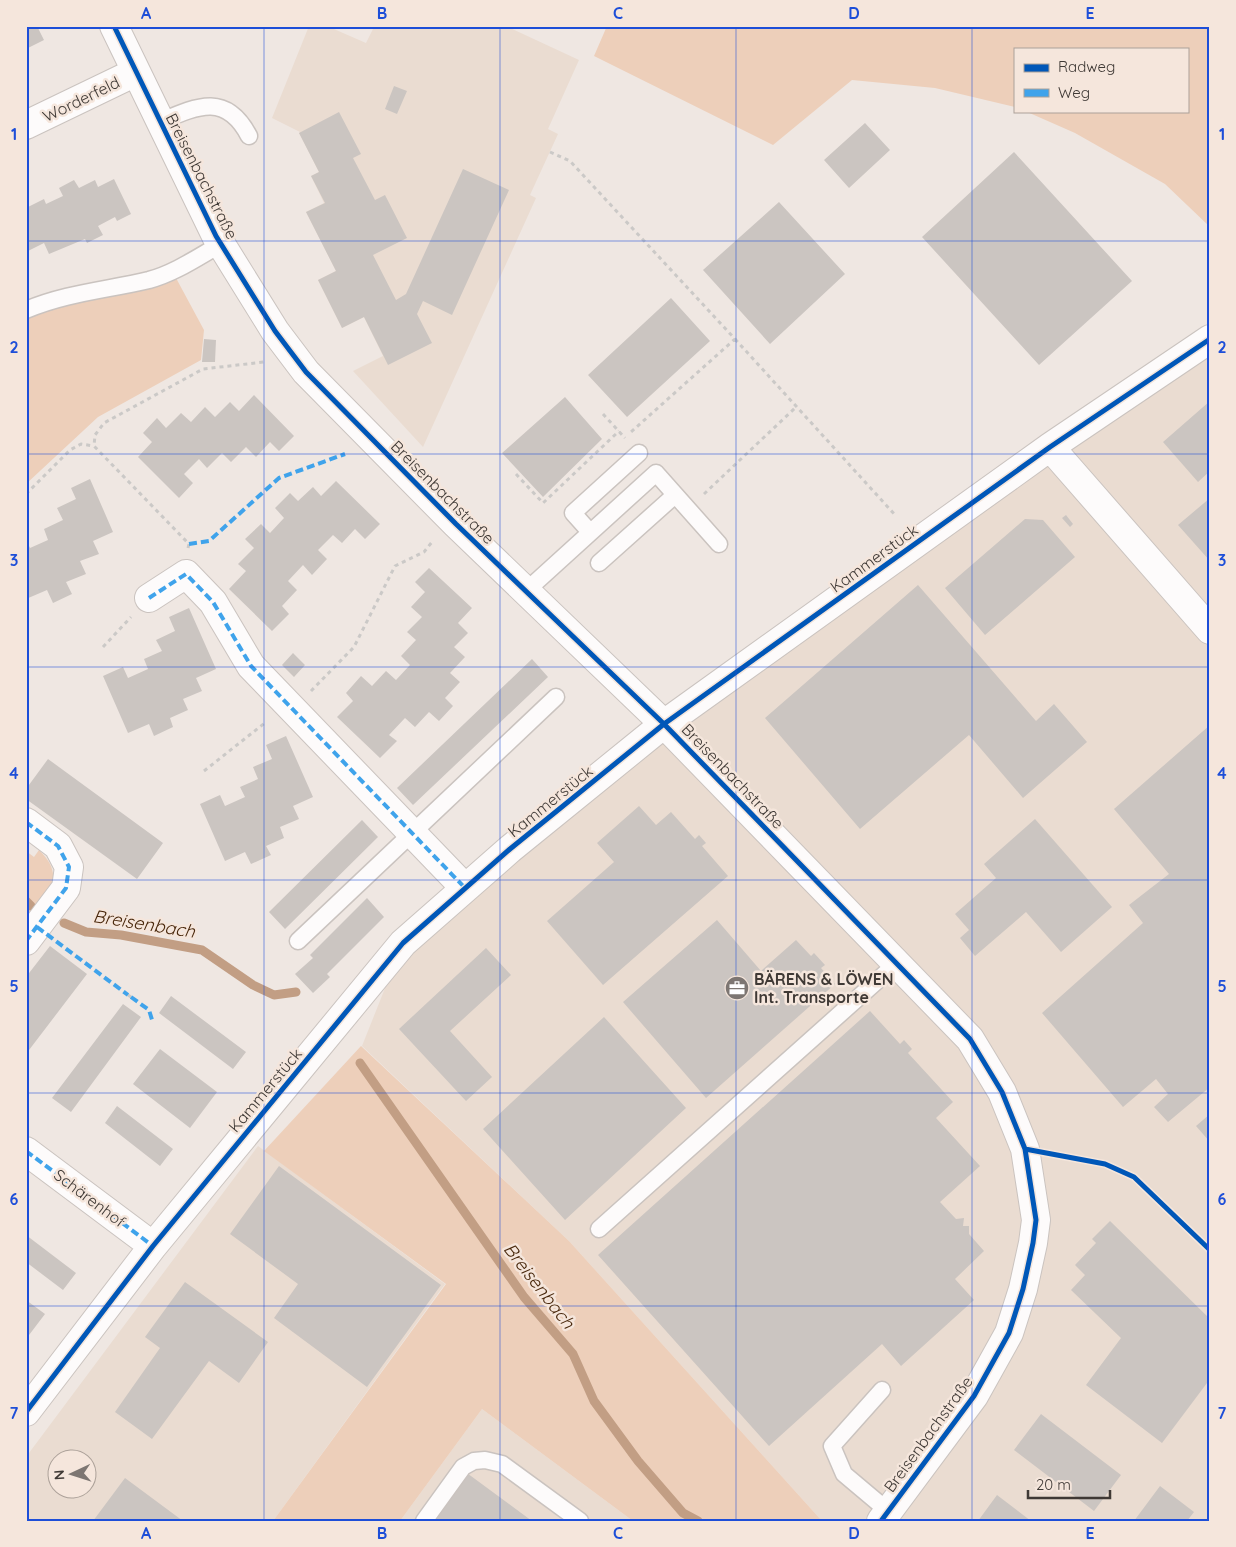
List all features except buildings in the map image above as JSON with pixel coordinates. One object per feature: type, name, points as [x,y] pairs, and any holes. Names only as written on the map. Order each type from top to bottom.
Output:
[{"type":"street","name":"Breisenbachstraße","points":[[114,26],[221,244],[275,331],[306,372],[456,524],[664,724],[970,1038],[1002,1092],[1025,1150],[1036,1220],[1023,1289],[1008,1333],[974,1396],[884,1516]]},
{"type":"street","name":"Worderfeld","points":[[26,126],[136,72]]},
{"type":"street","name":"Kammerstück","points":[[26,1412],[153,1246],[403,943],[465,888],[664,724],[1050,447],[1210,339]]},
{"type":"street","points":[[1050,447],[1210,630]]},
{"type":"street","points":[[149,598],[186,574],[213,602],[251,666],[465,888]]},
{"type":"street","points":[[26,822],[58,846],[69,867],[66,888],[26,941]]},
{"type":"street","name":"Schärenhof","points":[[26,1151],[153,1246]]},
{"type":"lane","points":[[160,122],[193,108],[218,106],[234,114],[249,136]]},
{"type":"lane","points":[[26,310],[51,300],[150,280],[173,271],[221,244]]},
{"type":"lane","points":[[590,532],[573,513],[639,453]]},
{"type":"lane","points":[[526,591],[656,473],[719,544]]},
{"type":"lane","points":[[599,563],[675,495]]},
{"type":"lane","points":[[298,941],[556,697]]},
{"type":"lane","points":[[599,1229],[897,963]]},
{"type":"lane","points":[[882,1390],[832,1446],[844,1474],[884,1516]]},
{"type":"lane","points":[[424,1521],[463,1467],[474,1461],[485,1460],[502,1464],[580,1521]]},
{"type":"path","points":[[550,152],[570,162],[896,516]]},
{"type":"path","points":[[625,438],[735,339]]},
{"type":"path","points":[[94,446],[95,435],[104,423],[203,369],[266,362]]},
{"type":"path","points":[[688,510],[796,406]]},
{"type":"path","points":[[604,414],[639,453]]},
{"type":"path","points":[[516,474],[543,503],[619,431]]},
{"type":"path","points":[[26,494],[70,450],[81,444],[94,446],[188,544],[186,574]]},
{"type":"path","points":[[204,771],[291,707],[354,647],[395,566],[424,552],[432,542]]},
{"type":"path","points":[[103,647],[149,598]]},
{"type":"shaded area","points":[[309,26],[327,26],[366,43],[374,27],[377,26],[506,26],[579,60],[548,129],[558,134],[530,195],[536,198],[423,447],[353,371],[383,356],[364,317],[342,328],[318,280],[336,271],[306,212],[324,203],[311,176],[319,172],[300,132],[272,118]]},
{"type":"shaded area","points":[[607,26],[1210,26],[1210,227],[1165,184],[1075,133],[1027,112],[1188,112],[1188,48],[1014,48],[1014,107],[935,88],[852,80],[773,145],[594,56]]},
{"type":"shaded area","points":[[176,278],[204,330],[201,360],[98,417],[26,484],[26,318],[57,305]]},
{"type":"shaded area","points":[[1210,339],[1210,1521],[822,1521],[569,1241],[362,1046],[403,943],[510,849]]},
{"type":"shaded area","points":[[39,850],[52,869],[52,885],[43,901],[29,919],[26,916],[26,851],[34,857]]},
{"type":"shaded area","points":[[361,1046],[569,1241],[822,1521],[633,1521],[482,1409],[400,1521],[273,1521],[446,1284],[264,1151]]},
{"type":"shaded area","points":[[258,1146],[445,1284],[273,1521],[26,1521],[26,1457]]},
{"type":"shaded area","points":[[482,1409],[633,1521],[400,1521]]},
{"type":"waterway","name":"Breisenbach","points":[[26,901],[31,906]]},
{"type":"waterway","name":"Breisenbach","points":[[64,923],[86,932],[121,935],[202,950],[253,985],[274,995],[296,992]]},
{"type":"waterway","name":"Breisenbach","points":[[360,1063],[524,1297],[573,1354],[594,1401],[638,1461],[683,1513],[698,1521]]},
{"type":"marked path","points":[[189,544],[209,541],[279,478],[345,454]]},
{"type":"marked path","points":[[149,598],[186,574],[213,602],[251,666],[465,888]]},
{"type":"marked path","points":[[26,822],[58,846],[69,867],[66,888],[26,941]]},
{"type":"marked path","points":[[37,927],[128,995]]},
{"type":"marked path","points":[[131,997],[149,1010],[153,1023]]},
{"type":"marked path","points":[[26,1151],[153,1246]]},
{"type":"cycle path","points":[[114,26],[216,236],[275,331],[306,372],[456,524],[664,724],[970,1039],[1002,1092],[1025,1149],[1036,1220],[1023,1289],[1009,1333],[974,1396],[881,1521]]},
{"type":"cycle path","points":[[26,1412],[153,1246],[403,943],[510,849],[664,724],[1050,447],[1210,339]]},
{"type":"cycle path","points":[[1025,1149],[1105,1164],[1134,1177],[1210,1250]]},
{"type":"place","name":"BÄRENS & LÖWEN Int. Transporte","points":[[737,988]]}]
